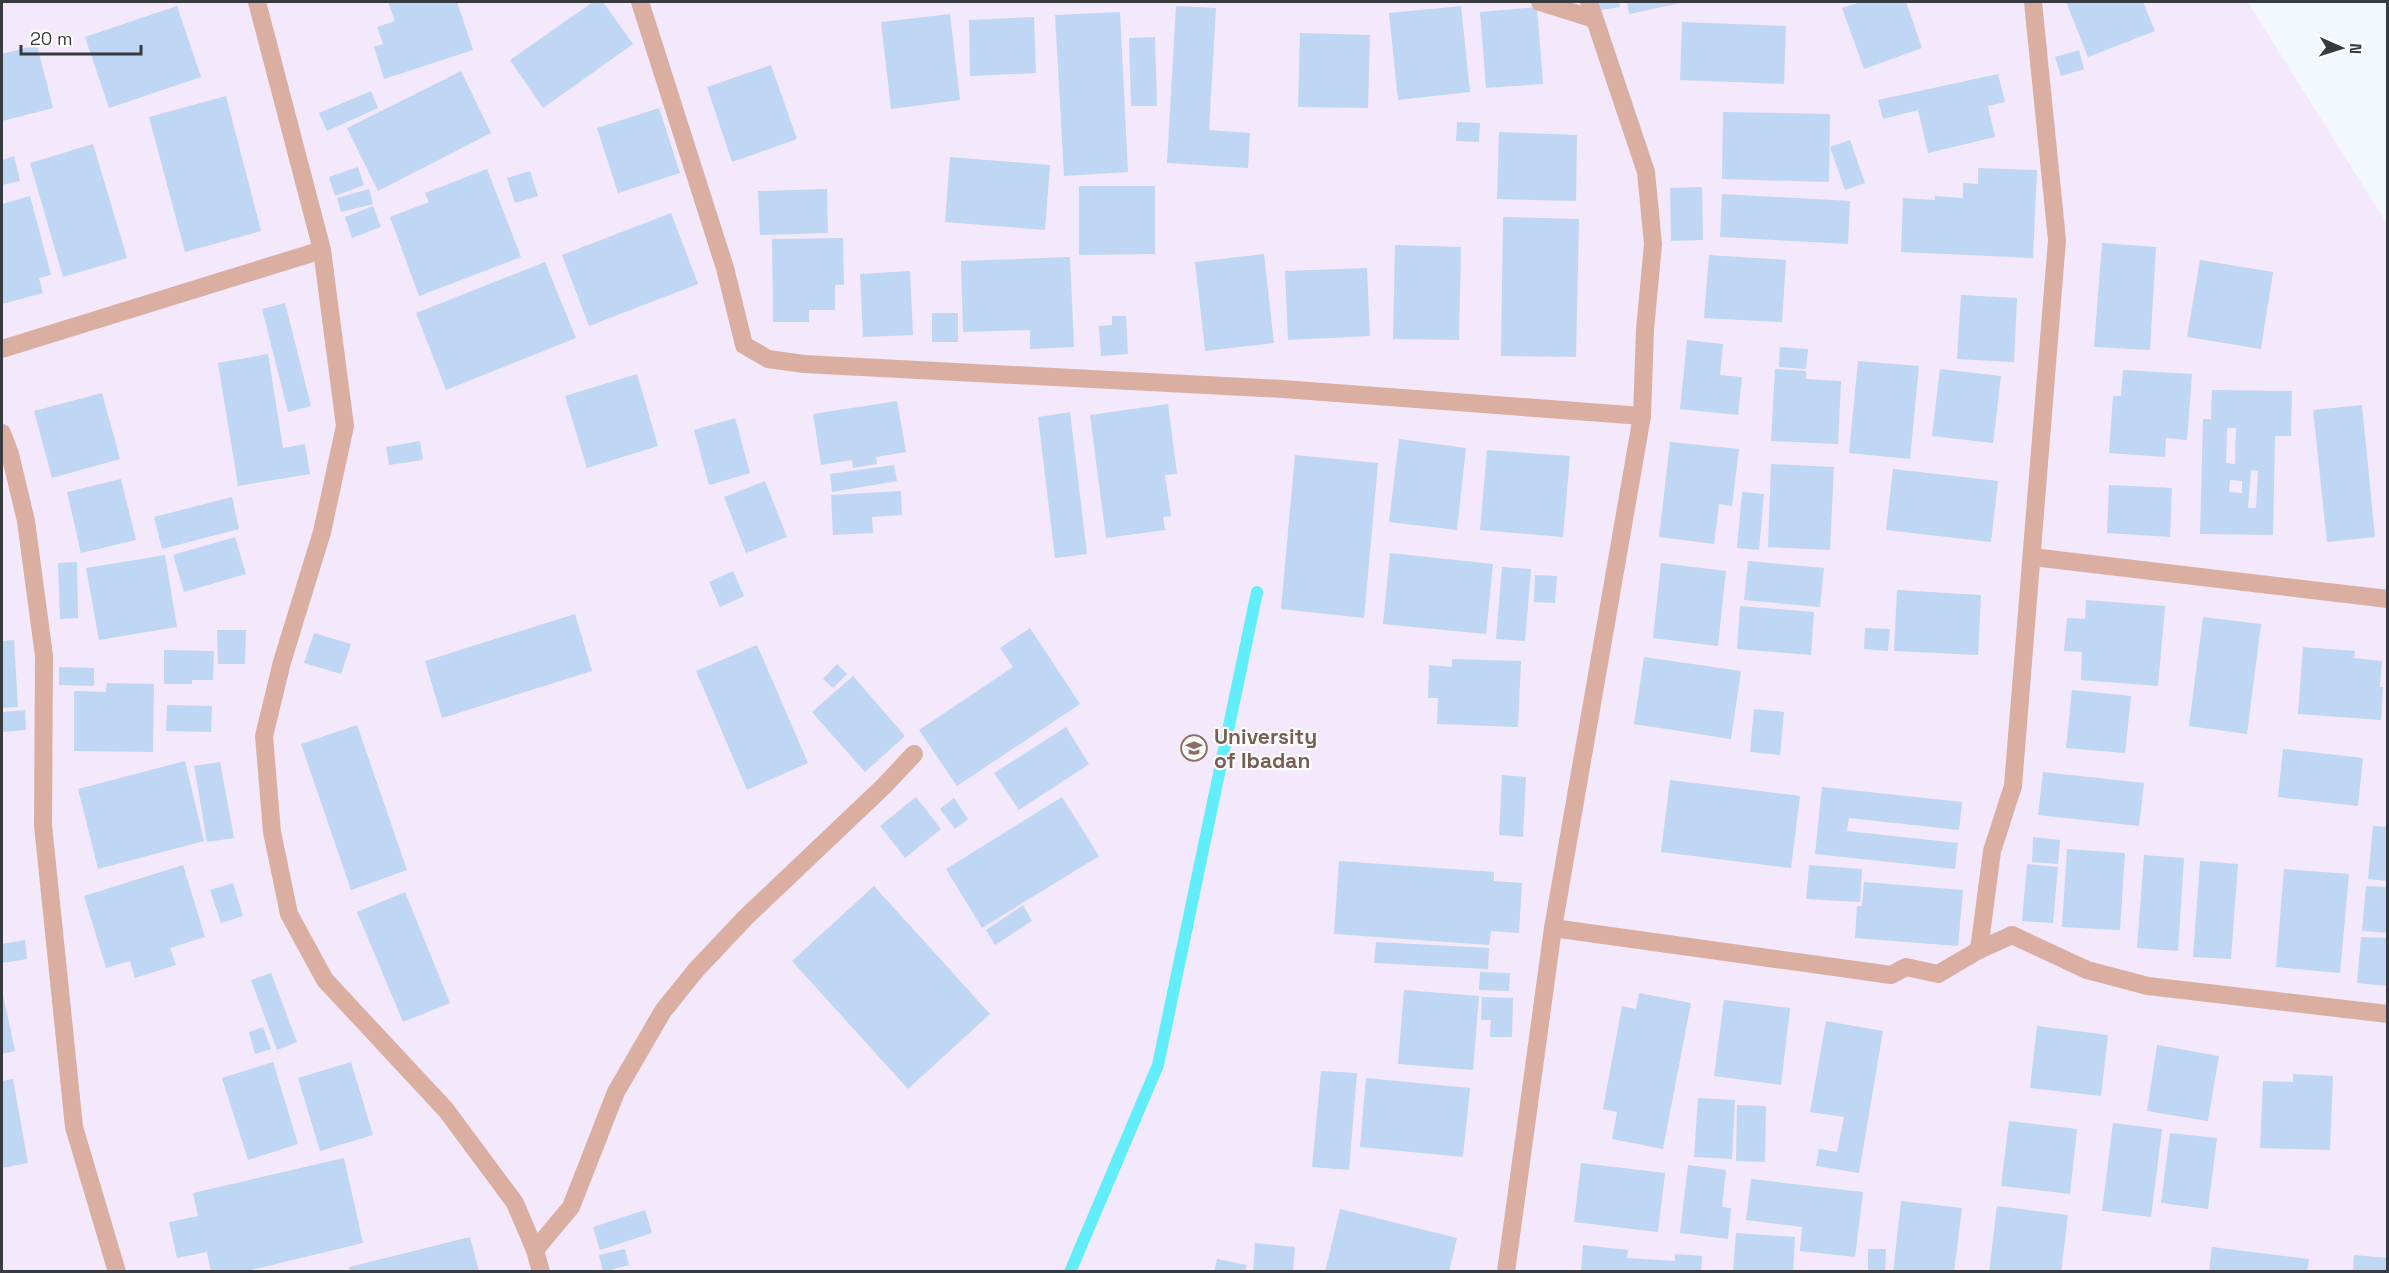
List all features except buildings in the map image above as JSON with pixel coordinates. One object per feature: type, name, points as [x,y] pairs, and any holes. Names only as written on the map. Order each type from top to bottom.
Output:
[{"type":"street","points":[[257,2],[322,250],[345,426],[322,532],[282,662],[264,736],[272,832],[289,914],[325,980],[446,1110],[515,1203],[535,1250],[541,1272]]},
{"type":"street","points":[[640,2],[726,268],[744,345],[768,359],[804,364],[1283,388],[1642,416]]},
{"type":"street","points":[[1506,1272],[1553,928],[1642,416],[1645,330],[1653,244],[1646,172],[1591,10],[1540,2]]},
{"type":"street","points":[[1979,950],[1992,851],[2013,786],[2057,240],[2033,2]]},
{"type":"street","points":[[2,349],[322,250]]},
{"type":"street","points":[[2,433],[10,454],[26,520],[44,656],[43,825],[74,1127],[117,1272]]},
{"type":"street","points":[[2032,557],[2388,599]]},
{"type":"street","points":[[535,1250],[571,1207],[616,1092],[663,1011],[696,970],[746,917],[884,786],[914,754]]},
{"type":"street","points":[[1553,928],[1892,975],[1906,968],[1938,974],[1979,950],[2012,935],[2087,970],[2148,986],[2388,1014]]},
{"type":"shaded area","name":"University of Ibadan","points":[[2,2],[2248,2],[2387,224],[2387,1271],[2,1272]]},
{"type":"waterway","points":[[1070,1272],[1158,1065],[1257,592]]},
{"type":"place","name":"University of Ibadan","points":[[1194,748]]}]
